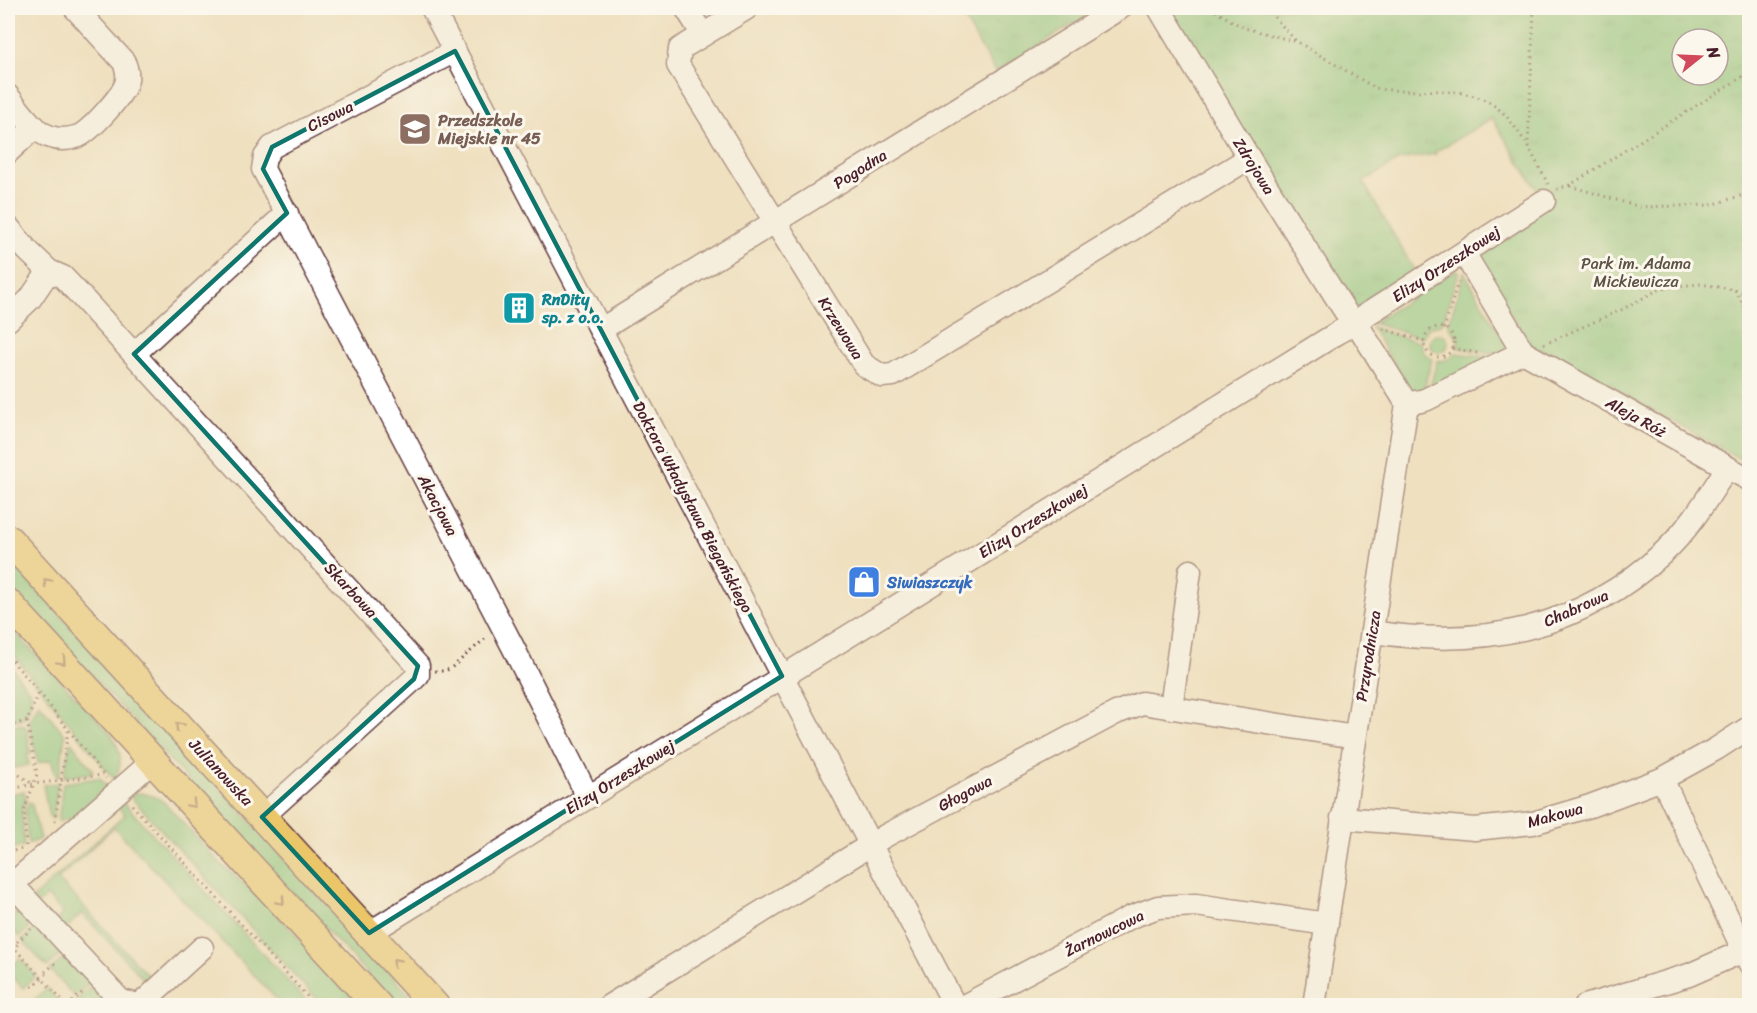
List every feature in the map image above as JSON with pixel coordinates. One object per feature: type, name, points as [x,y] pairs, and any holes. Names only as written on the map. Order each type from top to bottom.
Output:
[{"type":"main road","name":"Julianowska","points":[[8,539],[435,1005]]},
{"type":"main road","points":[[8,603],[378,1005]]},
{"type":"street","points":[[8,96],[35,127],[51,138],[62,139],[81,135],[121,96],[127,82],[128,71],[124,62],[75,8]]},
{"type":"street","name":"Doktora Władysława Biegańskiego","points":[[432,8],[955,1005]]},
{"type":"street","points":[[686,8],[703,35],[747,8]]},
{"type":"street","name":"Pogodna","points":[[600,330],[1120,8]]},
{"type":"street","name":"Zdrojowa","points":[[1159,8],[1352,324]]},
{"type":"street","name":"Krzewowa","points":[[703,35],[680,49],[678,64],[864,365],[882,376],[893,375],[1249,158]]},
{"type":"street","name":"Cisowa","points":[[287,213],[263,169],[265,157],[272,147],[455,51]]},
{"type":"street","points":[[8,152],[35,127]]},
{"type":"street","name":"Elizy Orzeszkowej","points":[[369,933],[1352,324],[1463,262],[1544,201]]},
{"type":"street","points":[[134,354],[287,213]]},
{"type":"street","name":"Akacjowa","points":[[287,213],[588,796]]},
{"type":"street","name":"Skarbowa","points":[[8,227],[49,271],[63,277],[416,661],[419,670]]},
{"type":"street","points":[[1352,324],[1362,332],[1407,404],[1425,400],[1522,352],[1463,262]]},
{"type":"street","points":[[8,320],[30,299],[49,271]]},
{"type":"street","name":"Aleja Róż","points":[[1522,352],[1749,480]]},
{"type":"street","name":"Przyrodnicza","points":[[1317,1005],[1342,818],[1407,404]]},
{"type":"street","name":"Chabrowa","points":[[1372,632],[1448,639],[1486,636],[1518,631],[1574,612],[1598,601],[1631,580],[1665,551],[1685,529],[1728,468]]},
{"type":"street","points":[[1171,708],[1190,571]]},
{"type":"street","points":[[262,817],[414,680],[419,670]]},
{"type":"street","name":"Głogowa","points":[[609,1005],[870,845],[1116,713],[1142,703],[1355,737]]},
{"type":"street","name":"Makowa","points":[[1342,818],[1475,829],[1533,823],[1590,806],[1662,779],[1716,749],[1749,727]]},
{"type":"street","points":[[153,761],[111,783],[10,886],[125,1003],[142,1005],[202,948]]},
{"type":"street","points":[[1585,1005],[1689,975],[1748,954],[1662,779]]},
{"type":"street","name":"Żarnowcowa","points":[[964,1005],[1131,917],[1158,907],[1196,905],[1327,924]]},
{"type":"path","points":[[1210,8],[1244,28],[1296,41],[1375,88],[1443,91],[1475,97],[1494,105],[1503,112],[1527,146],[1552,190],[1570,185],[1749,72]]},
{"type":"path","points":[[1266,8],[1296,41]]},
{"type":"path","points":[[1527,146],[1534,8]]},
{"type":"path","points":[[1570,185],[1640,207],[1711,205],[1749,193]]},
{"type":"path","points":[[1444,329],[1463,262]]},
{"type":"path","points":[[1522,352],[1622,310],[1656,291],[1674,286],[1701,284],[1749,295]]},
{"type":"path","points":[[1735,290],[1749,317]]},
{"type":"path","points":[[1383,329],[1424,341]]},
{"type":"path","points":[[1444,329],[1452,335],[1452,348],[1447,355],[1439,357],[1432,355],[1426,349],[1424,341],[1431,330],[1444,329]]},
{"type":"path","points":[[419,670],[450,669],[501,626]]},
{"type":"path","points":[[8,656],[111,783],[316,1005]]},
{"type":"path","points":[[8,852],[26,848],[24,812],[37,774],[27,721],[39,692]]},
{"type":"path","points":[[8,726],[27,721]]},
{"type":"path","points":[[54,829],[68,731]]},
{"type":"path","points":[[8,761],[15,772],[33,784]]},
{"type":"path","points":[[8,790],[62,780],[111,783]]},
{"type":"path","points":[[8,941],[67,1005]]},
{"type":"path","points":[[8,954],[18,944]]},
{"type":"path","points":[[32,987],[58,960]]},
{"type":"path","points":[[73,1004],[86,989]]},
{"type":"highlighted area","points":[[455,51],[782,676],[369,933],[262,817],[414,679],[418,666],[134,354],[287,213],[263,169],[272,147]]},
{"type":"green space","points":[[958,8],[1100,8],[995,72]]},
{"type":"green space","name":"Park im. Adama Mickiewicza","points":[[1166,8],[1749,8],[1750,452],[1744,461],[1541,349],[1538,354],[1478,266],[1479,252],[1546,204],[1492,118],[1435,152],[1436,154],[1399,160],[1363,182],[1416,273],[1353,310]]},
{"type":"green space","points":[[1456,270],[1459,271],[1442,324],[1429,327],[1422,338],[1372,323]]},
{"type":"green space","points":[[1464,272],[1507,346],[1502,354],[1458,348],[1458,338],[1448,326]]},
{"type":"green space","points":[[1371,327],[1421,343],[1424,353],[1432,359],[1423,393],[1411,392]]},
{"type":"green space","points":[[1439,334],[1445,337],[1448,343],[1445,349],[1439,352],[1433,349],[1430,343],[1433,337]]},
{"type":"green space","points":[[1455,353],[1496,358],[1429,391],[1437,361],[1447,360]]},
{"type":"green space","points":[[8,558],[419,1005],[396,1005],[8,585]]},
{"type":"green space","points":[[8,625],[111,734],[120,756],[119,767],[114,779],[8,648]]},
{"type":"green space","points":[[8,663],[31,693],[31,697],[25,717],[8,722]]},
{"type":"green space","points":[[39,703],[65,735],[60,773],[57,778],[51,760],[38,763],[29,722]]},
{"type":"green space","points":[[21,724],[26,727],[31,754],[27,755],[29,765],[15,768],[8,755],[8,727]]},
{"type":"green space","points":[[71,742],[93,770],[91,773],[64,777]]},
{"type":"green space","points":[[100,778],[107,787],[72,819],[58,821],[63,783]]},
{"type":"green space","points":[[58,783],[53,819],[49,816],[43,785]]},
{"type":"green space","points":[[24,791],[26,800],[22,809],[24,846],[8,849],[8,812],[12,810],[8,795]]},
{"type":"green space","points":[[141,793],[164,802],[220,863],[266,903],[361,1005],[322,1005],[129,795]]},
{"type":"green space","points":[[29,802],[32,805],[40,839],[28,844],[25,811]]},
{"type":"green space","points":[[123,802],[310,1005],[282,1005],[114,827],[58,879],[151,979],[147,983],[82,913],[63,931],[55,922],[63,913],[47,896],[38,904],[33,898],[125,815],[118,807]]},
{"type":"green space","points":[[23,907],[30,914],[24,920],[29,928],[19,937],[8,921]]},
{"type":"green space","points":[[40,924],[64,952],[47,967],[22,940]]},
{"type":"green space","points":[[67,955],[92,981],[74,996],[50,970]]},
{"type":"green space","points":[[20,958],[36,976],[23,988],[8,972]]},
{"type":"green space","points":[[94,984],[114,1005],[83,1005],[77,999]]},
{"type":"green space","points":[[47,988],[60,1005],[39,1005],[34,1000]]},
{"type":"place","name":"Przedszkole Miejskie nr 45","points":[[415,129]]},
{"type":"place","name":"RnDity sp. z o.o.","points":[[519,308]]},
{"type":"place","name":"Siwiaszczyk","points":[[864,582]]}]
